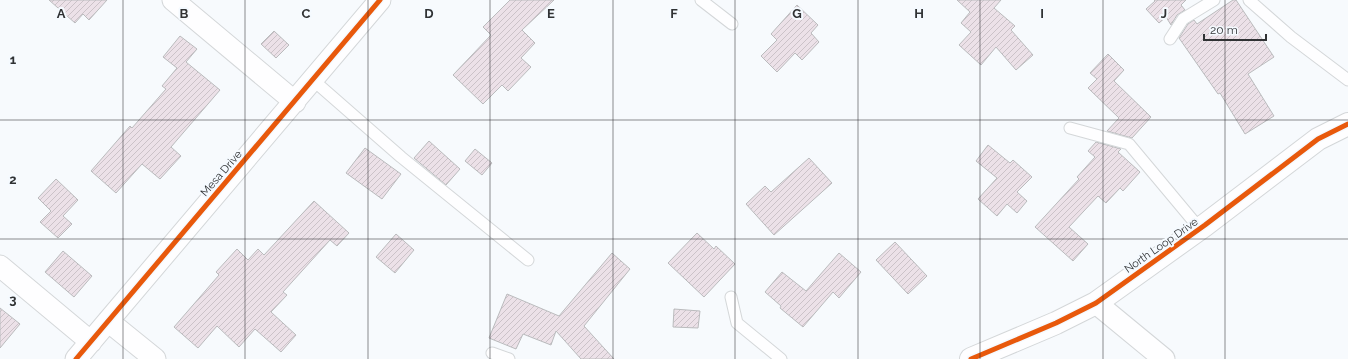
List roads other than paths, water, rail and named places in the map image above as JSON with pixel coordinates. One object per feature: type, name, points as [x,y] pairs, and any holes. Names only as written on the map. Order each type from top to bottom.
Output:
[{"type":"street","points":[[173,0],[295,102]]},
{"type":"street","name":"Mesa Drive","points":[[76,359],[380,0]]},
{"type":"street","name":"North Loop Drive","points":[[971,359],[1096,303],[1200,229],[1318,140],[1348,124]]},
{"type":"street","points":[[0,266],[90,342]]},
{"type":"street","points":[[1096,303],[1164,359]]},
{"type":"street","points":[[108,321],[155,359]]},
{"type":"lane","points":[[702,0],[732,24]]},
{"type":"lane","points":[[1170,39],[1184,19],[1214,0]]},
{"type":"lane","points":[[1249,0],[1291,37],[1348,80]]},
{"type":"lane","points":[[313,80],[401,157],[528,260]]},
{"type":"lane","points":[[1070,128],[1129,144],[1200,229]]},
{"type":"lane","points":[[731,297],[737,323],[781,359]]},
{"type":"lane","points":[[492,353],[509,359]]}]
